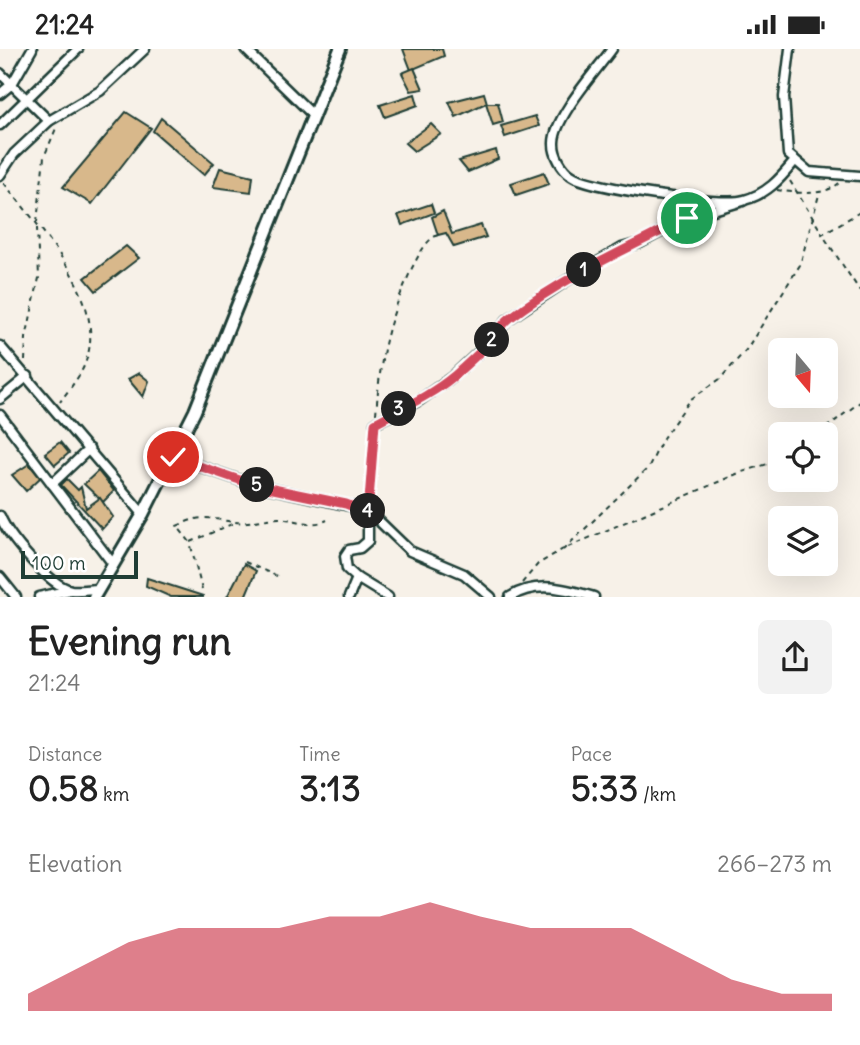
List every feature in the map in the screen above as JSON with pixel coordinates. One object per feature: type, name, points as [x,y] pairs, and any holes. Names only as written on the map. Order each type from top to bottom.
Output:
[{"type":"main road","points":[[96,593],[173,457],[229,332],[340,49]]},
{"type":"street","points":[[0,125],[78,49]]},
{"type":"street","points":[[0,176],[14,154],[49,121],[100,91],[145,49]]},
{"type":"street","points":[[245,49],[314,116]]},
{"type":"street","points":[[612,49],[565,114],[553,141],[555,155],[570,174],[589,184],[715,201],[743,201]]},
{"type":"street","points":[[790,49],[784,97],[789,154],[794,162],[809,172],[860,176]]},
{"type":"street","points":[[0,94],[12,84],[29,50]]},
{"type":"street","points":[[0,73],[49,121]]},
{"type":"street","points":[[375,423],[420,400],[452,377],[492,340],[507,320],[572,277],[622,248],[640,243],[687,218],[714,212],[769,188],[794,162]]},
{"type":"street","points":[[0,346],[143,514]]},
{"type":"street","points":[[0,399],[28,376]]},
{"type":"street","points":[[0,415],[113,564]]},
{"type":"street","points":[[51,484],[89,449]]},
{"type":"street","points":[[173,457],[254,485],[346,504],[368,513],[410,551],[464,575],[491,597]]},
{"type":"street","points":[[368,513],[368,541],[360,548],[349,550],[345,556],[347,569],[388,597]]},
{"type":"street","points":[[0,516],[15,541],[58,583],[70,590]]},
{"type":"street","points":[[0,577],[16,597]]},
{"type":"street","points":[[349,597],[358,578]]},
{"type":"street","points":[[511,596],[526,589],[554,586],[594,597]]},
{"type":"street","points":[[39,597],[70,590],[96,593]]},
{"type":"path","points":[[26,361],[26,338],[40,278],[37,224],[44,157],[60,113]]},
{"type":"path","points":[[785,173],[860,291]]},
{"type":"path","points":[[769,188],[796,193],[832,189],[847,175]]},
{"type":"path","points":[[0,176],[37,224],[82,292],[91,320],[86,361],[56,409]]},
{"type":"path","points":[[563,549],[649,467],[663,438],[691,399],[720,379],[746,350],[800,265],[820,191]]},
{"type":"path","points":[[822,234],[860,212]]},
{"type":"path","points":[[368,513],[386,330],[415,259],[431,237],[438,235]]},
{"type":"path","points":[[834,422],[860,402]]},
{"type":"path","points":[[511,596],[538,564],[563,549],[739,473],[768,464]]},
{"type":"path","points":[[202,590],[190,542],[177,526],[197,517],[215,517],[236,523]]},
{"type":"path","points":[[190,542],[236,523],[279,518],[318,525],[327,520]]},
{"type":"path","points":[[245,562],[279,577]]},
{"type":"building","points":[[403,49],[442,49],[444,56],[411,70]]},
{"type":"building","points":[[414,68],[423,89],[411,91],[402,73]]},
{"type":"building","points":[[484,93],[487,103],[498,103],[503,122],[493,125],[486,103],[456,117],[449,102]]},
{"type":"building","points":[[415,94],[418,105],[385,117],[380,105]]},
{"type":"building","points":[[126,112],[151,128],[92,204],[63,187]]},
{"type":"building","points":[[535,116],[539,126],[505,137],[501,126]]},
{"type":"building","points":[[161,118],[214,163],[204,175],[153,131]]},
{"type":"building","points":[[431,124],[441,134],[414,151],[405,143]]},
{"type":"building","points":[[496,150],[498,159],[468,172],[459,161]]},
{"type":"building","points":[[220,168],[253,176],[251,192],[213,187]]},
{"type":"building","points":[[544,172],[549,184],[516,195],[511,183]]},
{"type":"building","points":[[431,204],[434,213],[402,225],[398,215]]},
{"type":"building","points":[[443,211],[452,234],[481,225],[486,237],[454,247],[446,233],[438,235],[432,217]]},
{"type":"building","points":[[126,246],[139,258],[96,291],[85,278]]},
{"type":"building","points":[[139,373],[149,381],[143,397],[128,379]]},
{"type":"building","points":[[60,442],[69,453],[55,465],[45,453]]},
{"type":"building","points":[[29,464],[40,478],[26,491],[12,475]]},
{"type":"building","points":[[98,471],[114,491],[103,502],[84,484]]},
{"type":"building","points":[[67,479],[78,490],[81,487],[86,508],[100,498],[113,517],[102,529],[61,485]]},
{"type":"building","points":[[244,564],[256,571],[245,597],[227,597]]},
{"type":"building","points":[[147,578],[203,597],[171,597],[146,586]]},
{"type":"route","points":[[173,457],[254,485],[346,504],[368,513],[370,458],[375,423],[420,400],[452,377],[492,340],[507,320],[572,277],[622,248],[640,243],[687,218]]}]
